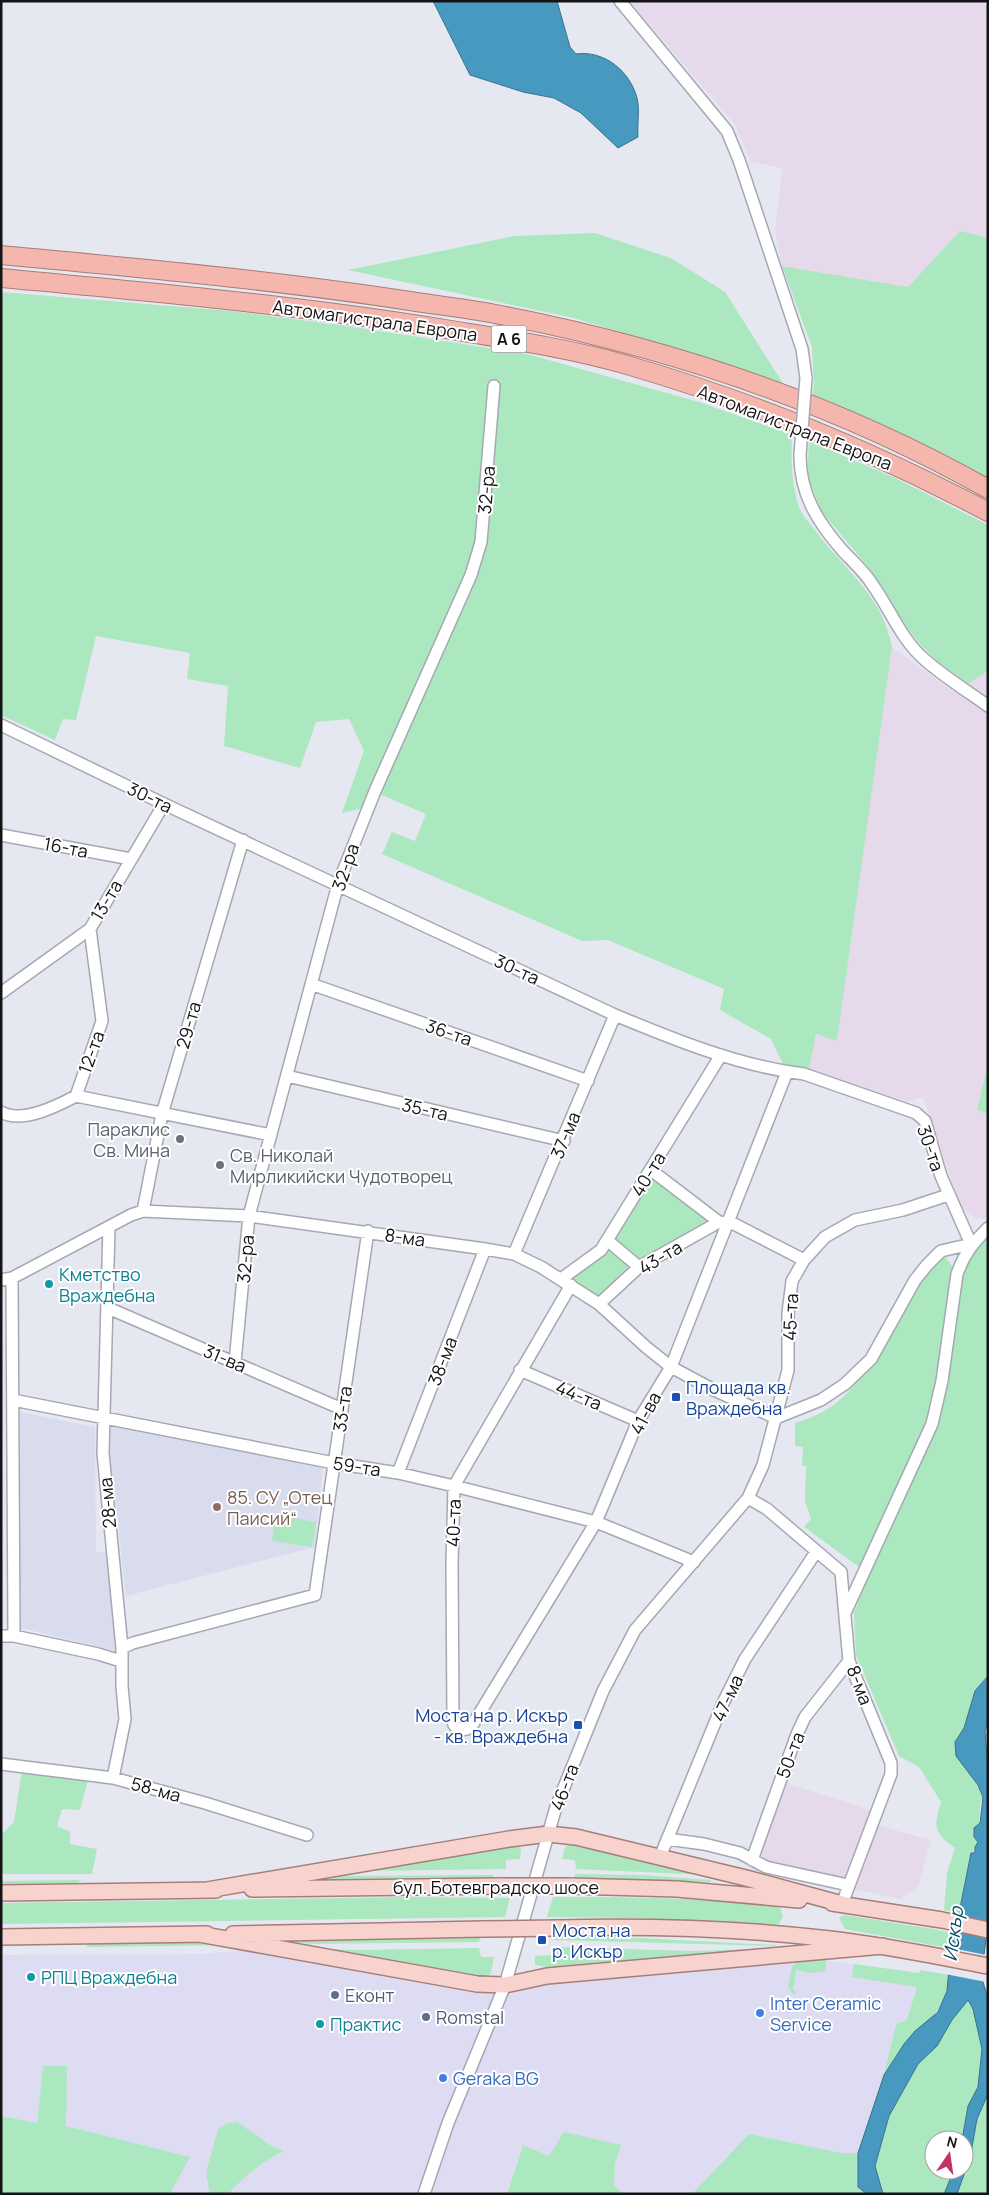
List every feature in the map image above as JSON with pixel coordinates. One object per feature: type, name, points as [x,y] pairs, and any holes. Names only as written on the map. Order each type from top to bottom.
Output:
[{"type":"highway","name":"Автомагистрала Европа","points":[[1,255],[337,290],[505,315],[631,344],[764,387],[950,467],[988,489]]},
{"type":"highway","name":"Автомагистрала Европа","points":[[1,278],[350,313],[511,340],[625,364],[751,405],[862,450],[988,512]]},
{"type":"main road","points":[[207,1890],[509,1838],[548,1834],[576,1837],[660,1856],[842,1904]]},
{"type":"main road","name":"бул. Ботевградско шосе","points":[[1,1893],[500,1886],[677,1889],[842,1904],[942,1920],[988,1930]]},
{"type":"main road","points":[[1,1937],[627,1927],[710,1929],[830,1939],[883,1946],[988,1966]]},
{"type":"main road","points":[[199,1934],[477,1984],[505,1986],[547,1976],[883,1946]]},
{"type":"street","points":[[620,1],[727,131],[802,348],[806,378],[800,474],[806,495],[817,516],[841,548],[871,582],[888,608],[902,635],[923,658],[988,706]]},
{"type":"street","name":"32-ра","points":[[235,1362],[249,1216],[338,884],[353,843],[471,574],[479,550],[494,386]]},
{"type":"street","name":"30-та","points":[[3,730],[338,884],[615,1016],[721,1055],[787,1072],[804,1074],[916,1113],[925,1122],[948,1195],[971,1244]]},
{"type":"street","name":"13-та","points":[[1,993],[90,929],[164,804]]},
{"type":"street","name":"16-та","points":[[1,835],[131,859]]},
{"type":"street","name":"29-та","points":[[143,1212],[162,1114],[243,840]]},
{"type":"street","name":"12-та","points":[[3,1114],[36,1113],[56,1107],[76,1096],[102,1021],[90,929]]},
{"type":"street","name":"36-та","points":[[311,984],[588,1081]]},
{"type":"street","name":"37-ма","points":[[514,1254],[564,1141],[615,1016]]},
{"type":"street","name":"40-та","points":[[460,1730],[454,1725],[452,1718],[454,1486],[520,1370],[566,1282],[601,1250],[721,1055]]},
{"type":"street","name":"41-ва","points":[[460,1730],[467,1729],[474,1724],[596,1522],[638,1421],[671,1367],[723,1222],[787,1072]]},
{"type":"street","name":"35-та","points":[[287,1076],[564,1141]]},
{"type":"street","points":[[76,1096],[271,1135]]},
{"type":"street","points":[[651,1170],[723,1222],[734,1224],[804,1260]]},
{"type":"street","name":"45-та","points":[[776,1418],[788,1370],[788,1313],[792,1281],[804,1260],[826,1237],[856,1220],[903,1210],[948,1195]]},
{"type":"street","name":"8-ма","points":[[7,1279],[131,1215],[143,1212],[249,1216],[514,1254],[566,1282],[599,1304],[671,1367],[714,1390],[776,1418]]},
{"type":"street","name":"43-та","points":[[599,1304],[639,1267],[723,1222]]},
{"type":"street","name":"28-ма","points":[[109,1227],[108,1308],[103,1419],[106,1490],[122,1648],[125,1719],[113,1778]]},
{"type":"street","points":[[845,1613],[932,1424],[942,1381],[957,1274],[963,1257],[971,1244],[988,1228]]},
{"type":"street","name":"33-та","points":[[122,1648],[133,1642],[315,1595],[368,1232]]},
{"type":"street","points":[[607,1240],[639,1267]]},
{"type":"street","points":[[776,1418],[821,1400],[845,1384],[871,1359],[910,1288],[927,1265],[941,1251],[971,1244]]},
{"type":"street","name":"38-ма","points":[[398,1473],[485,1249]]},
{"type":"street","points":[[7,1279],[13,1400],[14,1636]]},
{"type":"street","name":"31-ва","points":[[108,1308],[342,1409]]},
{"type":"street","name":"44-та","points":[[520,1370],[638,1421]]},
{"type":"street","name":"59-та","points":[[13,1400],[334,1463],[398,1473],[454,1486],[596,1522],[694,1562]]},
{"type":"street","name":"46-та","points":[[424,2194],[448,2123],[505,1986],[556,1807],[603,1691],[635,1630],[748,1498],[763,1465],[776,1418]]},
{"type":"street","points":[[748,1498],[768,1509],[841,1572],[861,1576]]},
{"type":"street","name":"47-ма","points":[[660,1856],[723,1703],[745,1659],[816,1552]]},
{"type":"street","name":"8-ма","points":[[841,1572],[849,1661],[891,1763],[891,1774],[842,1904]]},
{"type":"street","points":[[1,1636],[14,1636],[122,1661]]},
{"type":"street","name":"50-та","points":[[752,1860],[797,1734],[810,1710],[849,1661]]},
{"type":"street","name":"58-ма","points":[[1,1764],[113,1778],[205,1803],[307,1835]]},
{"type":"street","points":[[667,1839],[704,1844],[740,1853],[766,1867],[848,1885]]},
{"type":"shaded area","points":[[630,1],[981,1],[988,7],[988,238],[960,231],[908,287],[782,266],[775,230],[782,168],[751,162],[735,125]]},
{"type":"shaded area","points":[[892,647],[955,693],[988,671],[988,1063],[977,1110],[988,1114],[988,1216],[985,1219],[975,1218],[961,1207],[923,1097],[908,1102],[809,1069],[816,1034],[837,1040]]},
{"type":"shaded area","points":[[20,1412],[95,1427],[96,1552],[106,1552],[117,1651],[21,1628]]},
{"type":"shaded area","name":"85. СУ „Отец Паисий“","points":[[111,1426],[323,1467],[315,1547],[126,1596],[110,1457]]},
{"type":"shaded area","points":[[780,1781],[877,1812],[873,1824],[931,1840],[918,1887],[901,1899],[750,1869]]},
{"type":"shaded area","points":[[272,1948],[477,1984],[790,1955],[919,1974],[907,2020],[896,2024],[884,2075],[858,2153],[842,2153],[749,2134],[692,2194],[623,2194],[614,2185],[615,2163],[550,2156],[522,2146],[507,2194],[170,2194],[190,2157],[65,2126],[43,2066],[37,2123],[1,2116],[1,1955],[202,1954]]},
{"type":"green space","points":[[960,231],[988,238],[988,480],[812,398],[814,385],[812,347],[782,266],[908,287]]},
{"type":"green space","points":[[595,233],[671,258],[725,292],[784,385],[680,350],[574,318],[348,270],[515,236]]},
{"type":"green space","points":[[1,292],[231,311],[347,326],[527,354],[699,402],[792,435],[793,480],[800,510],[871,597],[887,628],[892,647],[837,1041],[816,1034],[809,1069],[787,1072],[771,1039],[720,1010],[724,989],[608,940],[582,941],[382,854],[392,832],[415,841],[426,814],[375,792],[368,807],[342,813],[364,751],[349,719],[316,722],[300,768],[224,746],[228,686],[187,679],[190,653],[96,636],[76,720],[63,719],[55,740],[1,715]]},
{"type":"green space","points":[[809,441],[893,477],[988,525],[988,671],[968,684],[937,661],[920,644],[906,626],[870,569],[821,511],[807,474]]},
{"type":"green space","points":[[988,1063],[988,1114],[977,1110]]},
{"type":"green space","points":[[651,1170],[719,1222],[639,1267],[599,1304],[561,1279],[590,1259]]},
{"type":"green space","points":[[988,1228],[988,1676],[975,1691],[964,1728],[955,1742],[956,1756],[978,1785],[983,1797],[980,1804],[978,1842],[975,1853],[971,1853],[959,1913],[944,1910],[947,1873],[955,1848],[942,1837],[937,1828],[936,1823],[941,1802],[919,1767],[899,1756],[856,1655],[854,1613],[870,1572],[858,1566],[804,1527],[811,1519],[805,1501],[806,1466],[802,1466],[803,1447],[795,1446],[795,1423],[833,1406],[845,1395],[864,1369],[891,1320],[941,1251],[957,1273]]},
{"type":"green space","points":[[276,1515],[316,1522],[312,1547],[272,1541]]},
{"type":"green space","points":[[22,1770],[88,1780],[80,1810],[62,1809],[57,1826],[70,1832],[70,1844],[97,1849],[92,1874],[1,1874],[1,1835],[14,1822]]},
{"type":"green space","points":[[569,1844],[583,1845],[707,1875],[576,1869],[575,1860],[562,1859],[565,1847]]},
{"type":"green space","points":[[518,1845],[521,1848],[520,1859],[506,1860],[506,1869],[359,1871]]},
{"type":"green space","points":[[575,1874],[643,1875],[711,1880],[711,1882],[574,1878]]},
{"type":"green space","points":[[493,1875],[493,1878],[314,1879],[330,1876]]},
{"type":"green space","points":[[82,1880],[76,1883],[1,1884],[1,1881]]},
{"type":"green space","points":[[412,1897],[510,1898],[505,1917],[1,1924],[1,1903]]},
{"type":"green space","points":[[553,1897],[664,1898],[756,1903],[780,1908],[783,1916],[779,1924],[773,1926],[634,1918],[547,1917]]},
{"type":"green space","points":[[844,1915],[952,1933],[949,1948],[845,1929],[839,1918]]},
{"type":"green space","points":[[555,1937],[640,1938],[776,1946],[554,1940]]},
{"type":"green space","points":[[480,1938],[479,1942],[315,1944],[269,1941]]},
{"type":"green space","points":[[215,1941],[240,1945],[87,1947],[87,1943]]},
{"type":"green space","points":[[552,1947],[694,1951],[752,1949],[547,1967],[535,1965],[535,1956],[552,1955]]},
{"type":"green space","points":[[298,1948],[358,1950],[479,1948],[481,1957],[494,1957],[491,1973],[485,1978]]},
{"type":"green space","points":[[799,1959],[826,1960],[825,1971],[811,1973],[796,1970],[793,1989],[796,1992],[794,1995],[788,1987],[792,1967]]},
{"type":"green space","points":[[854,1964],[919,1973],[921,1970],[948,1975],[949,1986],[942,2005],[903,2046],[884,2075],[896,2024],[907,2020],[917,1987],[852,1977]]},
{"type":"green space","points":[[968,2000],[973,2009],[982,2049],[978,2087],[968,2106],[964,2130],[924,2130],[924,2180],[950,2180],[944,2194],[883,2194],[875,2166],[889,2116],[918,2064],[937,2046],[952,2020]]},
{"type":"green space","points":[[43,2066],[67,2066],[66,2126],[190,2157],[170,2194],[1,2194],[1,2116],[37,2123]]},
{"type":"green space","points":[[988,2094],[988,2194],[957,2194],[962,2180],[974,2180],[974,2136],[977,2119]]},
{"type":"green space","points":[[237,2122],[270,2145],[284,2151],[268,2159],[228,2194],[210,2194],[206,2173],[218,2129],[228,2123]]},
{"type":"green space","points":[[564,2132],[621,2145],[615,2163],[614,2185],[623,2194],[507,2194],[523,2145],[549,2156]]},
{"type":"green space","points":[[749,2134],[842,2153],[858,2153],[858,2187],[867,2194],[692,2194]]},
{"type":"water","points":[[433,1],[557,1],[570,47],[576,54],[596,55],[606,59],[622,71],[634,88],[638,102],[638,137],[618,148],[581,113],[554,98],[523,92],[470,75]]},
{"type":"water","name":"Искър","points":[[988,1676],[988,1721],[985,1731],[988,1772],[988,1924],[983,1962],[983,1982],[988,1998],[988,2094],[977,2119],[974,2136],[974,2130],[964,2130],[968,2106],[978,2087],[982,2049],[973,2009],[968,2000],[952,2020],[937,2046],[918,2064],[889,2116],[875,2166],[883,2194],[867,2194],[858,2187],[858,2153],[884,2075],[904,2044],[915,2031],[938,2012],[947,1991],[952,1933],[959,1913],[971,1853],[975,1853],[975,1847],[978,1842],[974,1837],[974,1828],[980,1823],[983,1797],[978,1785],[956,1756],[955,1742],[964,1728],[975,1691]]},
{"type":"water","points":[[950,2180],[962,2180],[957,2194],[944,2194]]},
{"type":"pier","points":[[947,1947],[986,1955],[986,1982],[945,1974]]},
{"type":"place","name":"Параклис Св. Мина","points":[[180,1139]]},
{"type":"place","name":"Св. Николай Мирликийски Чудотворец","points":[[220,1165]]},
{"type":"place","name":"Кметство Враждебна","points":[[49,1284]]},
{"type":"place","name":"Площада кв. Враждебна","points":[[676,1397]]},
{"type":"place","name":"85. СУ „Отец Паисий“","points":[[217,1507]]},
{"type":"place","name":"Моста на р. Искър - кв. Враждебна","points":[[578,1725]]},
{"type":"place","name":"Моста на р. Искър","points":[[542,1940]]},
{"type":"place","name":"РПЦ Враждебна","points":[[31,1977]]},
{"type":"place","name":"Еконт","points":[[335,1995]]},
{"type":"place","name":"Inter Ceramic Service","points":[[760,2013]]},
{"type":"place","name":"Romstal","points":[[426,2017]]},
{"type":"place","name":"Практис","points":[[320,2024]]},
{"type":"place","name":"Geraka BG","points":[[443,2078]]}]
